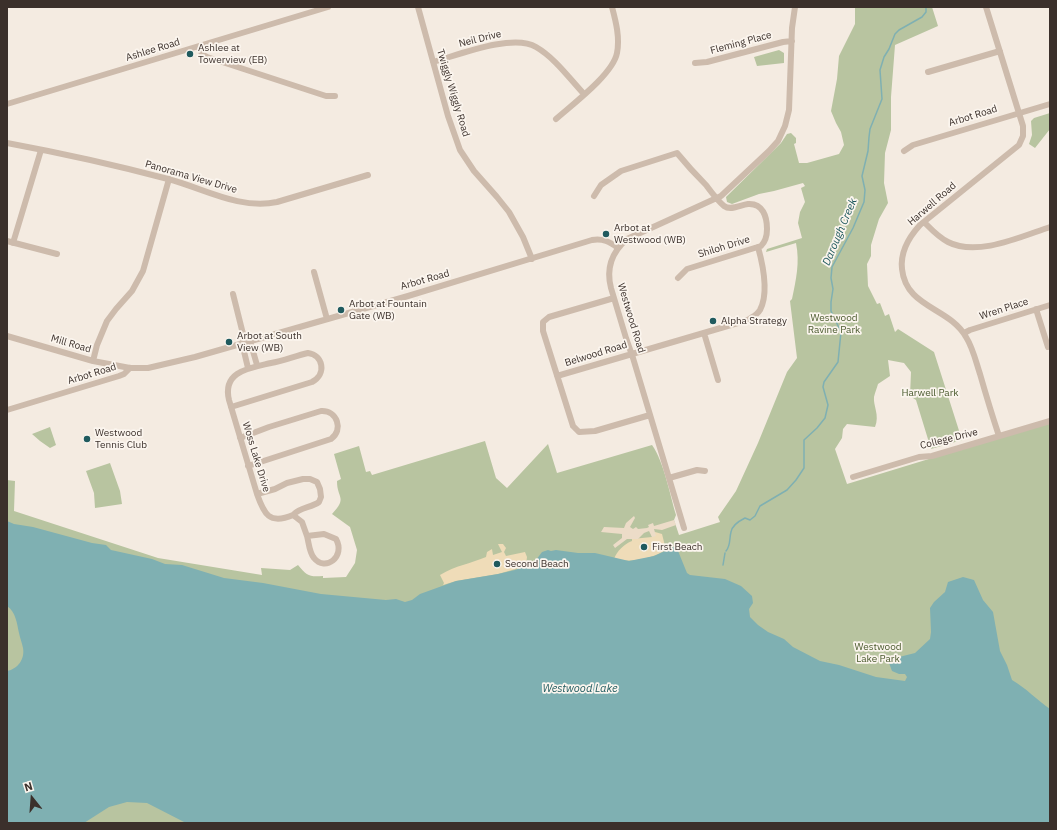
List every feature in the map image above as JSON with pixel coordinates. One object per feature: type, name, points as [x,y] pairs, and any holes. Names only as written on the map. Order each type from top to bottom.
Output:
[{"type":"street","name":"Ashlee Road","points":[[7,104],[328,7]]},
{"type":"street","name":"Twiggly Wiggly Road","points":[[418,7],[454,136],[460,150],[474,171],[509,212],[523,237],[532,259]]},
{"type":"street","points":[[556,118],[601,79],[613,64],[617,54],[618,35],[612,7]]},
{"type":"street","name":"Westwood Road","points":[[684,528],[609,282],[610,268],[613,257],[618,248],[633,236],[717,199],[731,188],[769,151],[782,134],[788,118],[795,7]]},
{"type":"street","name":"Harwell Road","points":[[986,7],[1019,113],[1024,134],[1019,145],[924,222],[912,234],[905,246],[902,264],[904,281],[916,298],[948,318],[964,333],[974,357],[999,436]]},
{"type":"street","name":"Neil Drive","points":[[433,62],[499,44],[510,42],[530,44],[546,54],[584,94]]},
{"type":"street","name":"Fleming Place","points":[[695,63],[707,62],[783,42],[792,42]]},
{"type":"street","points":[[198,47],[203,55],[207,57],[326,96],[335,96]]},
{"type":"street","points":[[928,72],[1000,51]]},
{"type":"street","name":"Arbot Road","points":[[904,151],[913,144],[1050,104]]},
{"type":"street","name":"Panorama View Drive","points":[[7,143],[55,152],[169,179],[226,199],[262,204],[277,202],[368,175]]},
{"type":"street","points":[[41,150],[10,242],[57,254]]},
{"type":"street","points":[[594,196],[601,185],[621,171],[677,153],[717,199]]},
{"type":"street","points":[[93,361],[97,344],[108,321],[116,309],[132,291],[143,271],[169,179]]},
{"type":"street","name":"Shiloh Drive","points":[[678,278],[688,269],[758,248],[764,243],[767,233],[766,217],[759,207],[751,204],[728,208],[717,199]]},
{"type":"street","points":[[924,222],[935,233],[948,242],[957,246],[974,248],[994,245],[1050,227]]},
{"type":"street","name":"Arbot Road","points":[[7,410],[119,376],[130,368],[141,369],[151,367],[246,342],[596,240],[606,240],[618,248]]},
{"type":"street","name":"Belwood Road","points":[[557,376],[748,320],[760,310],[764,288],[764,275],[758,248]]},
{"type":"street","points":[[314,272],[328,319]]},
{"type":"street","points":[[233,294],[246,342],[257,365]]},
{"type":"street","points":[[614,298],[554,315],[545,320],[543,328],[557,376],[573,426],[579,432],[595,431],[650,415]]},
{"type":"street","name":"Wren Place","points":[[964,333],[1050,305]]},
{"type":"street","points":[[1036,309],[1048,347]]},
{"type":"street","points":[[704,333],[718,380]]},
{"type":"street","name":"Mill Road","points":[[7,336],[93,361],[130,368]]},
{"type":"street","points":[[246,342],[248,368]]},
{"type":"street","name":"Woss Lake Drive","points":[[231,407],[312,382],[320,376],[322,370],[321,364],[316,356],[308,353],[273,363],[248,368],[232,378],[228,385],[227,393],[231,407],[240,438],[256,494],[264,513],[270,518],[282,519],[293,515]]},
{"type":"street","points":[[240,438],[269,427],[321,411],[329,412],[337,422],[338,430],[331,439],[248,466]]},
{"type":"street","name":"College Drive","points":[[853,477],[919,457],[932,456],[1050,421]]},
{"type":"street","points":[[669,478],[697,470],[705,471]]},
{"type":"street","points":[[256,494],[303,479],[317,482],[321,493],[318,502],[314,505],[299,510],[293,515],[302,522],[314,558],[320,562],[326,563],[331,562],[337,556],[339,548],[336,539],[324,534],[307,536]]},
{"type":"green space","name":"Westwood Lake","points":[[855,7],[932,7],[938,26],[895,45],[891,97],[891,130],[885,153],[884,183],[888,203],[879,219],[871,245],[871,256],[867,264],[868,286],[877,304],[880,303],[885,316],[889,314],[895,332],[898,329],[934,352],[962,440],[931,449],[916,400],[910,396],[911,372],[904,363],[888,360],[890,376],[878,384],[874,397],[877,415],[875,427],[847,424],[843,429],[842,438],[835,449],[847,484],[1050,422],[1050,823],[7,823],[7,480],[15,481],[14,511],[158,558],[262,575],[261,568],[290,570],[298,565],[306,574],[311,576],[323,576],[323,578],[346,577],[355,563],[357,550],[350,527],[332,514],[341,501],[337,481],[341,479],[334,454],[359,446],[366,472],[370,471],[372,475],[485,441],[496,478],[507,488],[548,444],[557,473],[652,445],[660,460],[666,479],[676,515],[674,520],[679,535],[720,522],[718,517],[736,491],[758,443],[787,372],[797,358],[790,301],[792,299],[797,271],[798,257],[796,243],[766,252],[767,249],[802,238],[798,223],[800,212],[805,202],[801,188],[805,186],[803,183],[759,194],[732,204],[727,202],[726,197],[781,143],[787,134],[791,133],[796,138],[796,143],[794,144],[799,163],[807,163],[839,154],[844,145],[841,132],[831,111],[837,79],[839,56],[855,24]]},
{"type":"green space","points":[[779,50],[784,53],[784,63],[757,66],[754,57]]},
{"type":"green space","points":[[1050,113],[1050,129],[1035,148],[1029,144],[1032,135],[1031,121],[1034,118]]},
{"type":"green space","points":[[50,427],[56,445],[50,448],[32,434]]},
{"type":"green space","points":[[110,463],[120,491],[122,504],[95,508],[94,493],[86,471]]},
{"type":"sand","name":"First Beach","points":[[655,532],[662,534],[666,550],[654,556],[641,559],[628,561],[614,559],[619,551],[626,544],[632,541],[632,539],[652,537],[651,533]]},
{"type":"sand","name":"Second Beach","points":[[498,544],[503,544],[506,548],[504,552],[506,556],[525,552],[527,557],[526,566],[498,574],[456,581],[443,585],[444,583],[440,575],[452,569],[486,557],[487,552],[492,549],[493,555],[502,552]]},
{"type":"shaded area","points":[[634,516],[635,518],[630,527],[633,529],[636,527],[638,529],[647,528],[649,527],[648,525],[653,523],[654,526],[674,520],[676,525],[662,530],[654,529],[656,536],[652,537],[649,531],[644,533],[638,539],[627,539],[615,548],[613,545],[622,538],[622,534],[601,532],[604,527],[624,528],[626,523]]},
{"type":"water","name":"Westwood Lake","points":[[7,521],[92,543],[106,545],[111,550],[152,559],[165,564],[182,565],[224,578],[263,583],[321,594],[386,600],[396,599],[405,602],[412,600],[420,594],[456,581],[498,574],[526,566],[536,560],[542,552],[548,550],[595,553],[629,561],[654,556],[676,546],[687,573],[690,575],[725,579],[741,586],[752,596],[753,603],[749,609],[750,617],[768,632],[784,639],[793,647],[820,661],[839,665],[876,677],[905,681],[907,677],[905,674],[899,674],[892,671],[889,663],[891,659],[915,653],[930,639],[930,608],[945,592],[948,582],[963,577],[974,580],[983,600],[993,612],[1000,651],[1012,680],[1050,709],[1050,823],[186,823],[147,803],[127,802],[109,807],[84,823],[7,823],[7,671],[17,666],[22,660],[23,646],[19,635],[16,618],[7,606]]},
{"type":"waterway","name":"Darough Creek","points":[[726,551],[728,549],[730,535],[734,525],[745,518],[750,520],[755,516],[760,506],[787,490],[796,480],[804,468],[804,440],[825,418],[828,405],[823,387],[824,382],[838,362],[841,332],[831,311],[833,289],[831,278],[832,267],[853,228],[864,202],[865,190],[862,176],[868,151],[870,129],[882,99],[880,70],[884,57],[895,34],[899,30],[922,17],[926,12],[926,7]]},
{"type":"waterway","name":"Darough Creek","points":[[723,565],[725,553]]},
{"type":"place","name":"Ashlee at Towerview (EB)","points":[[190,54]]},
{"type":"place","name":"Arbot at Westwood (WB)","points":[[606,234]]},
{"type":"place","name":"Arbot at Fountain Gate (WB)","points":[[341,310]]},
{"type":"place","name":"Alpha Strategy","points":[[713,321]]},
{"type":"place","name":"Arbot at South View (WB)","points":[[229,342]]},
{"type":"place","name":"Westwood Tennis Club","points":[[87,439]]},
{"type":"place","name":"First Beach","points":[[644,547]]},
{"type":"place","name":"Second Beach","points":[[497,564]]},
{"type":"park label","name":"Westwood Ravine Park","points":[[834,324]]},
{"type":"park label","name":"Harwell Park","points":[[930,393]]},
{"type":"park label","name":"Westwood Lake Park","points":[[878,652]]}]
